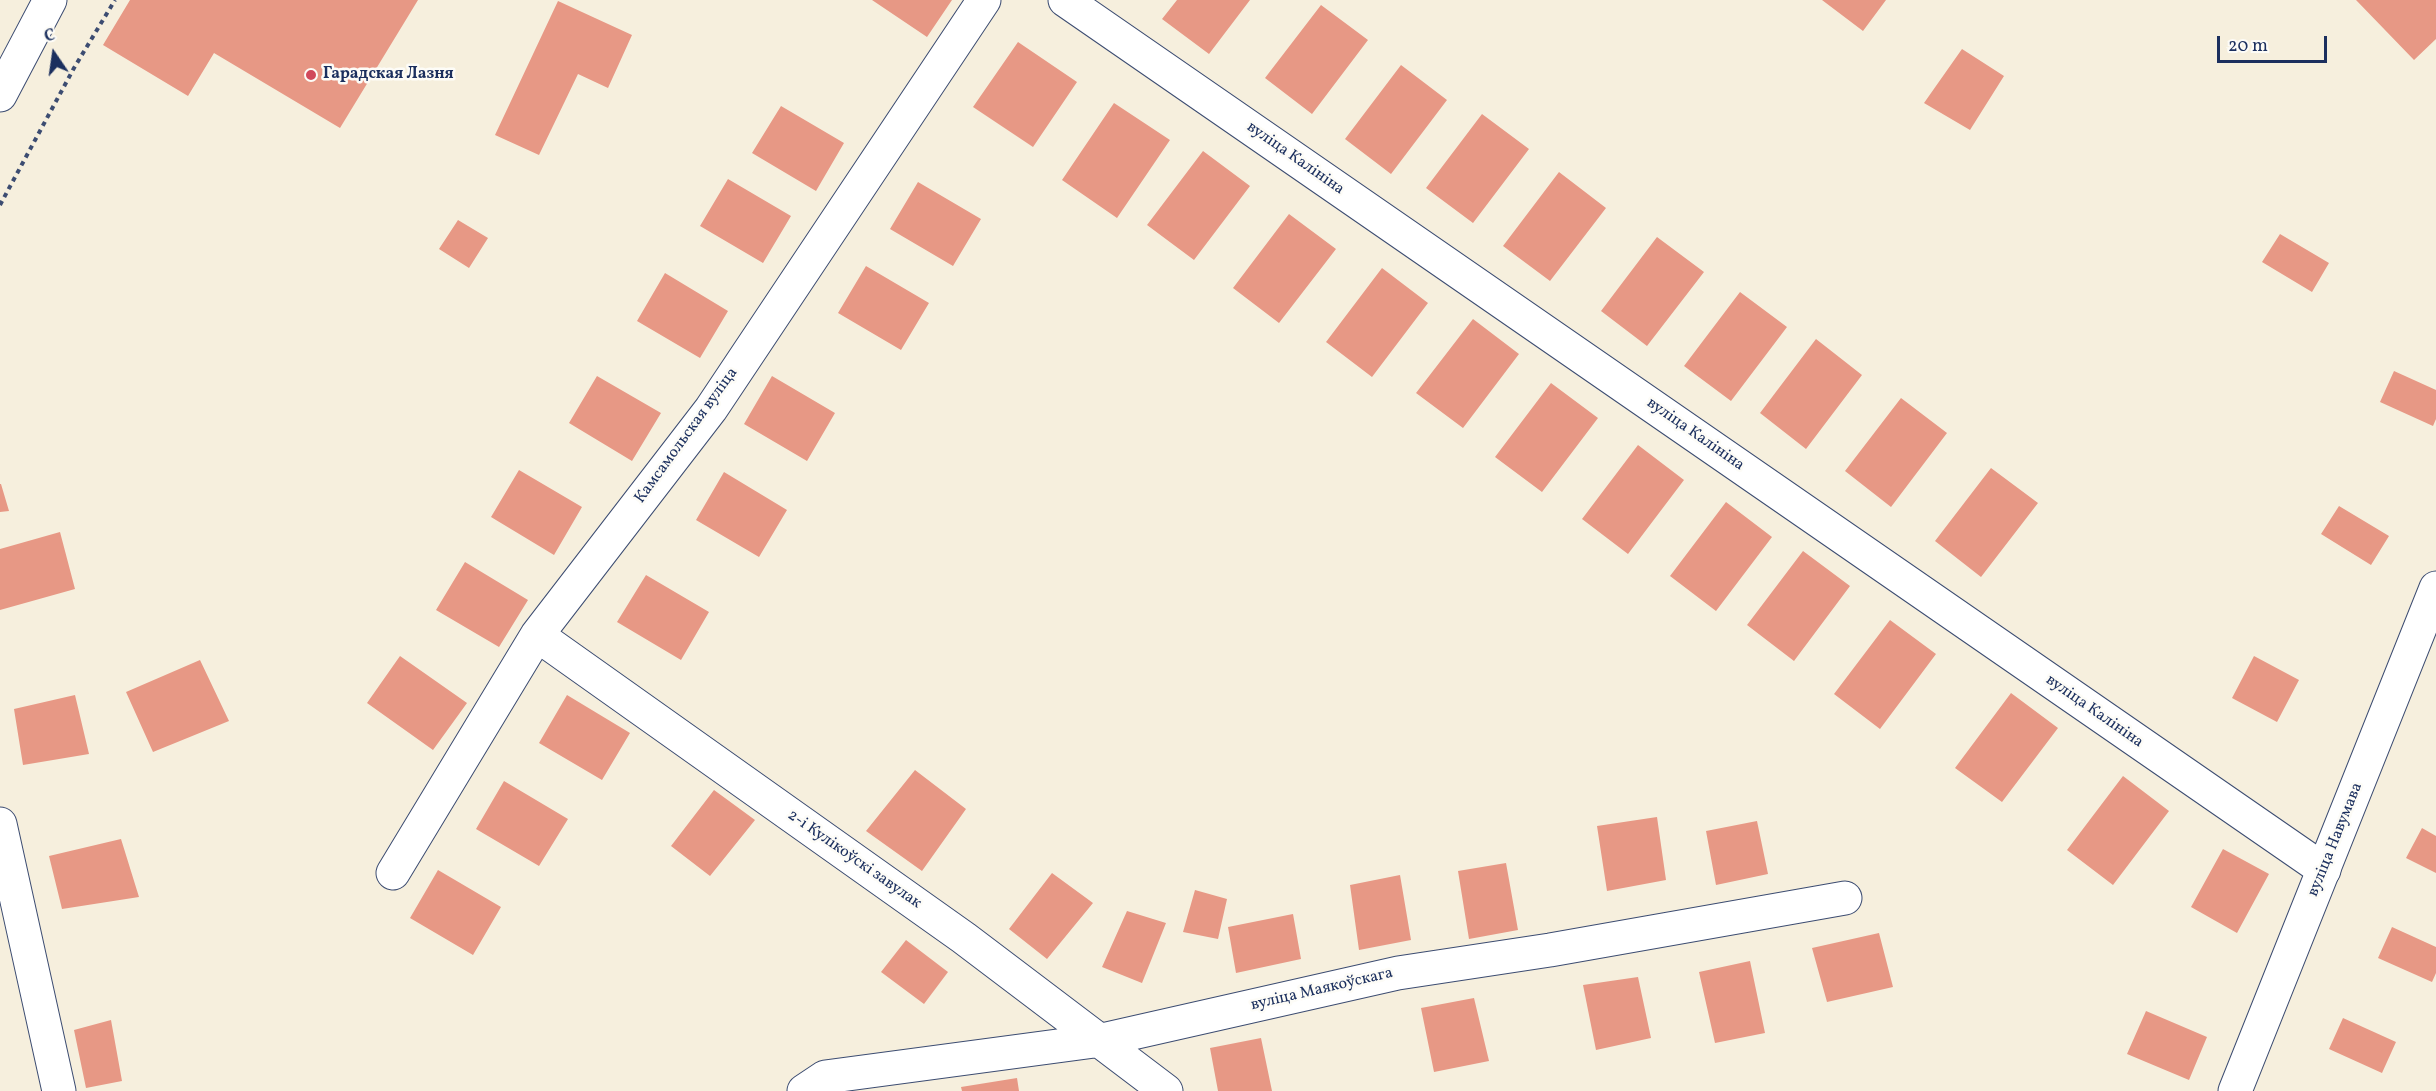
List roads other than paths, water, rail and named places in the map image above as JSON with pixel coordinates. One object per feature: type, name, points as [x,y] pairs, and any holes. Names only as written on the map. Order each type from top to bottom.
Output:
[{"type":"street","points":[[0,95],[50,0]]},
{"type":"street","name":"Камсамольская вуліца","points":[[393,873],[537,635],[711,409],[984,0]]},
{"type":"street","name":"вуліца Калініна","points":[[1065,0],[2324,870]]},
{"type":"street","name":"вуліца Навумава","points":[[2235,1091],[2436,588]]},
{"type":"street","name":"2-і Кулікоўскі завулак","points":[[537,635],[964,938],[1102,1040],[1166,1091]]},
{"type":"street","points":[[0,824],[58,1091]]},
{"type":"street","name":"вуліца Маякоўскага","points":[[804,1091],[825,1077],[1102,1040],[1398,973],[1550,950],[1845,898]]},
{"type":"place","name":"Гарадская Лазня","points":[[311,75]]}]
